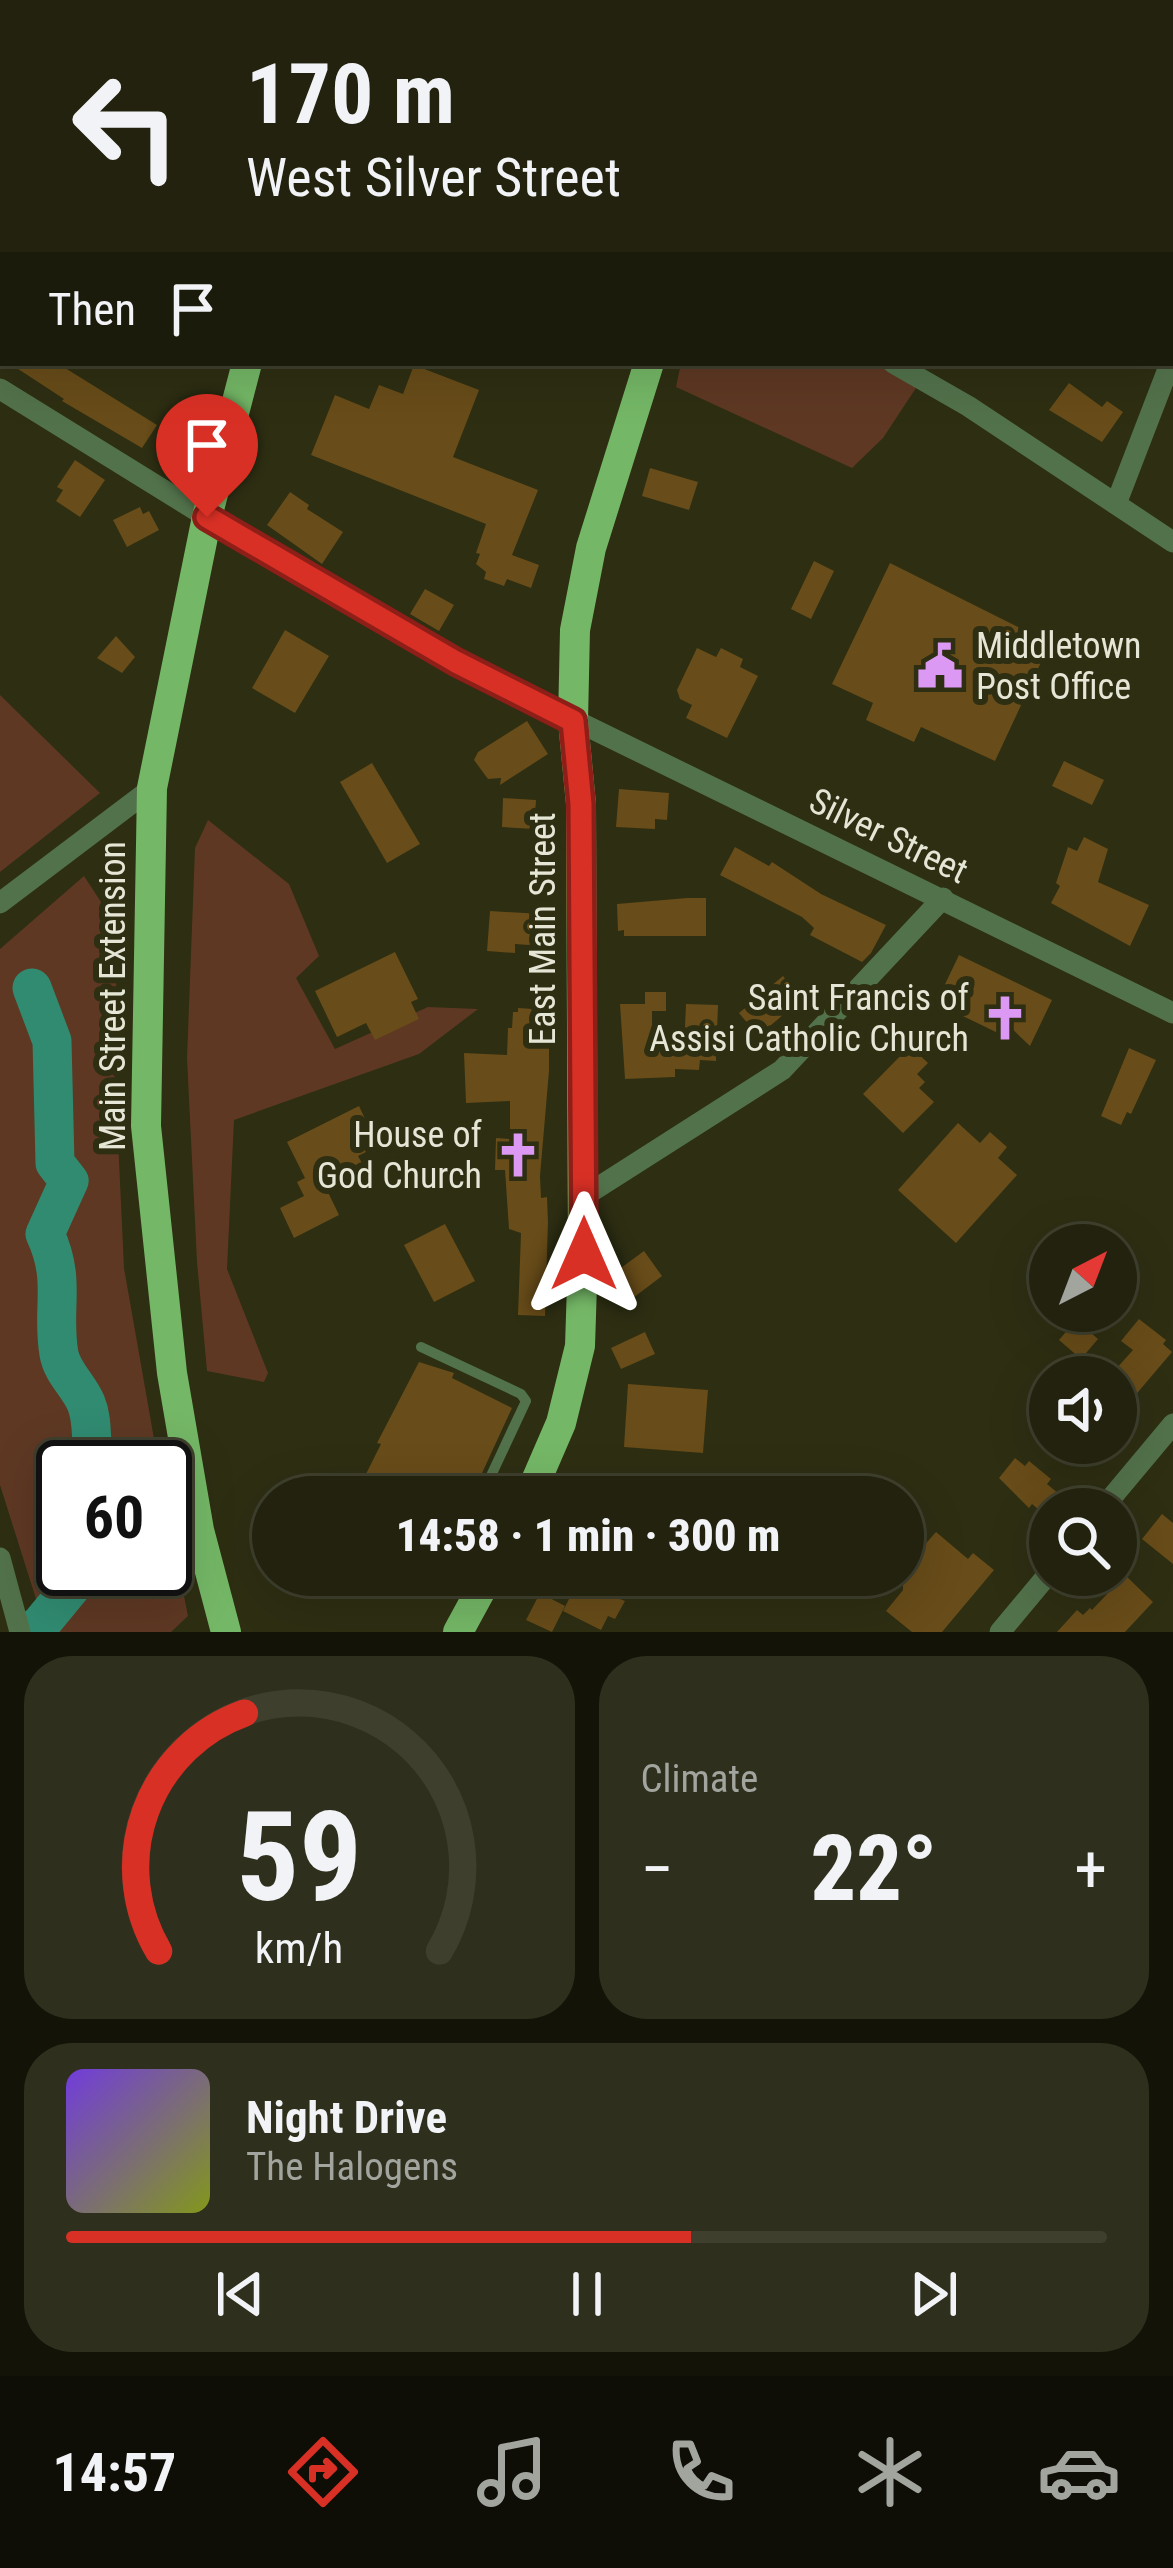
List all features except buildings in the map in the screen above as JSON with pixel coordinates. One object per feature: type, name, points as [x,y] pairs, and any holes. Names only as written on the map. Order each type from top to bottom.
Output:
[{"type":"main road","name":"Main Street Extension","points":[[226,1632],[199,1530],[172,1372],[146,1126],[152,788],[207,517],[246,366]]},
{"type":"main road","name":"East Main Street","points":[[538,1476],[561,1423],[580,1346],[581,804],[573,721],[575,630],[603,507],[648,366]]},
{"type":"main road","points":[[458,1632],[478,1596]]},
{"type":"street","points":[[898,366],[1173,542]]},
{"type":"street","points":[[1116,504],[1169,366]]},
{"type":"street","name":"Silver Street","points":[[0,389],[456,662],[1173,1013]]},
{"type":"street","points":[[0,904],[152,788]]},
{"type":"street","points":[[583,1198],[782,1070],[943,898]]},
{"type":"street","points":[[1120,1488],[1173,1424]]},
{"type":"street","points":[[0,1558],[20,1632]]},
{"type":"street","points":[[1000,1632],[1030,1596]]},
{"type":"lane","points":[[421,1347],[526,1401],[491,1476]]},
{"type":"shaded area","points":[[680,366],[879,366],[916,388],[883,438],[852,468],[676,387]]},
{"type":"shaded area","points":[[0,695],[100,793],[0,872]]},
{"type":"shaded area","points":[[208,820],[289,884],[319,956],[296,978],[335,1049],[428,1007],[478,1009],[419,1054],[234,1120],[227,1269],[268,1373],[264,1382],[207,1371],[187,1058],[195,848]]},
{"type":"shaded area","points":[[84,876],[118,928],[114,1053],[124,1268],[154,1440],[36,1440],[36,1596],[184,1596],[188,1616],[171,1632],[43,1632],[0,1485],[0,949]]},
{"type":"waterway","points":[[32,988],[52,1041],[55,1163],[69,1181],[45,1234],[57,1280],[59,1354],[86,1403],[92,1440]]},
{"type":"waterway","points":[[29,1632],[64,1596]]},
{"type":"place","name":"Middletown Post Office","points":[[940,666]]},
{"type":"place","name":"Saint Francis of Assisi Catholic Church","points":[[1005,1018]]},
{"type":"place","name":"House of God Church","points":[[518,1155]]},
{"type":"route","points":[[207,517],[456,662],[573,721],[581,804],[584,1254]]}]
